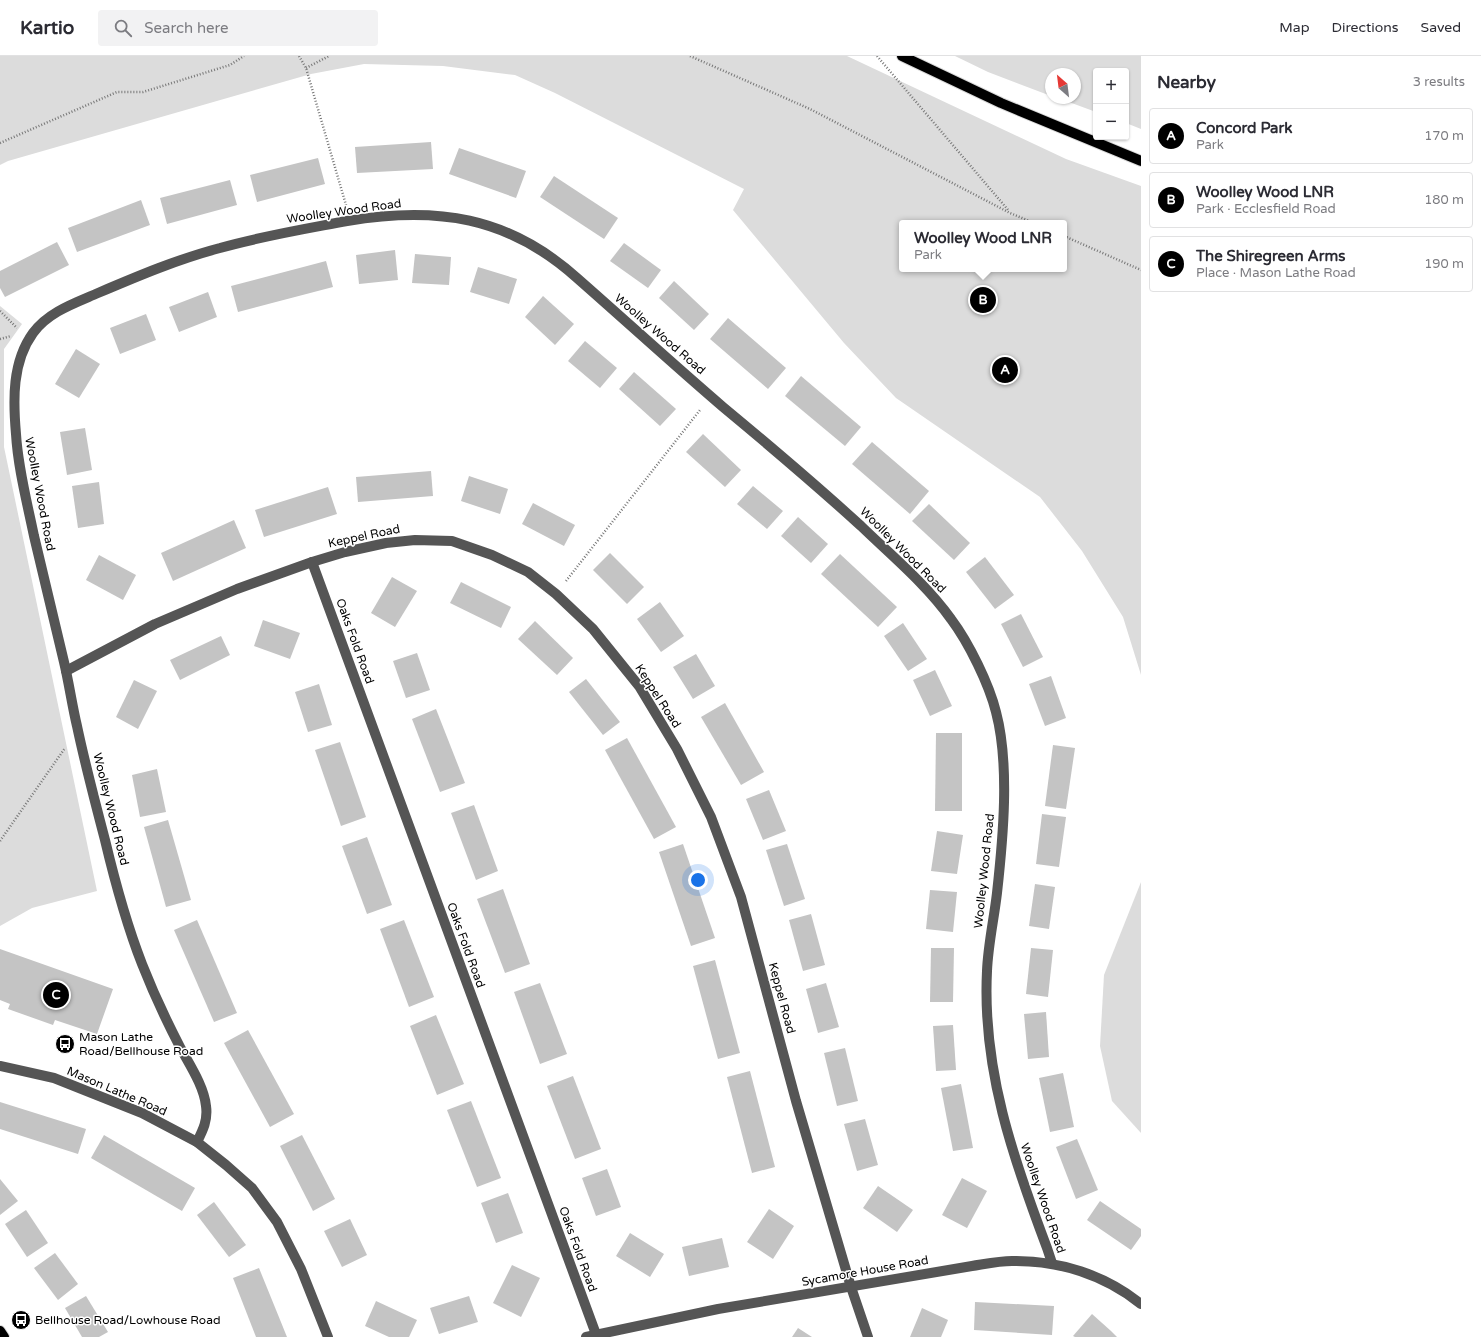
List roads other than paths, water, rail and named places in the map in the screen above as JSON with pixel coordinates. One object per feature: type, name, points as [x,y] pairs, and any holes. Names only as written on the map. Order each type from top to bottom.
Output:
[{"type":"main road","points":[[902,56],[1001,103],[1141,161]]},
{"type":"main road","points":[[0,1331],[4,1337]]},
{"type":"street","name":"Woolley Wood Road","points":[[196,1142],[205,1125],[207,1110],[203,1093],[162,1013],[124,916],[77,729],[66,671],[24,493],[16,438],[14,400],[16,375],[29,339],[36,329],[50,317],[68,306],[142,274],[215,249],[268,236],[384,216],[417,214],[450,216],[486,224],[529,242],[560,262],[711,396],[816,484],[917,579],[953,621],[980,668],[996,711],[1003,753],[1004,810],[999,872],[987,966],[986,1009],[989,1048],[997,1094],[1012,1153],[1052,1264]]},
{"type":"street","name":"Keppel Road","points":[[66,671],[155,624],[237,589],[312,562],[346,552],[386,543],[415,540],[452,541],[492,555],[528,572],[556,594],[593,629],[639,686],[677,749],[711,817],[741,897],[796,1101],[851,1287],[868,1337]]},
{"type":"street","name":"Oaks Fold Road","points":[[312,562],[593,1336]]},
{"type":"street","name":"Mason Lathe Road","points":[[0,1066],[54,1078],[142,1113],[196,1142],[226,1165],[252,1188],[277,1222],[301,1269],[328,1337]]},
{"type":"street","name":"Sycamore House Road","points":[[593,1336],[718,1309],[972,1266],[1012,1261],[1052,1264],[1090,1274],[1127,1293],[1141,1304]]},
{"type":"place","name":"Woolley Wood LNR","points":[[983,300]]},
{"type":"place","name":"Concord Park","points":[[1005,370]]},
{"type":"place","name":"The Shiregreen Arms","points":[[56,995]]},
{"type":"place","name":"Mason Lathe Road/Bellhouse Road","points":[[65,1044]]},
{"type":"place","name":"Bellhouse Road/Lowhouse Road","points":[[21,1320]]}]
